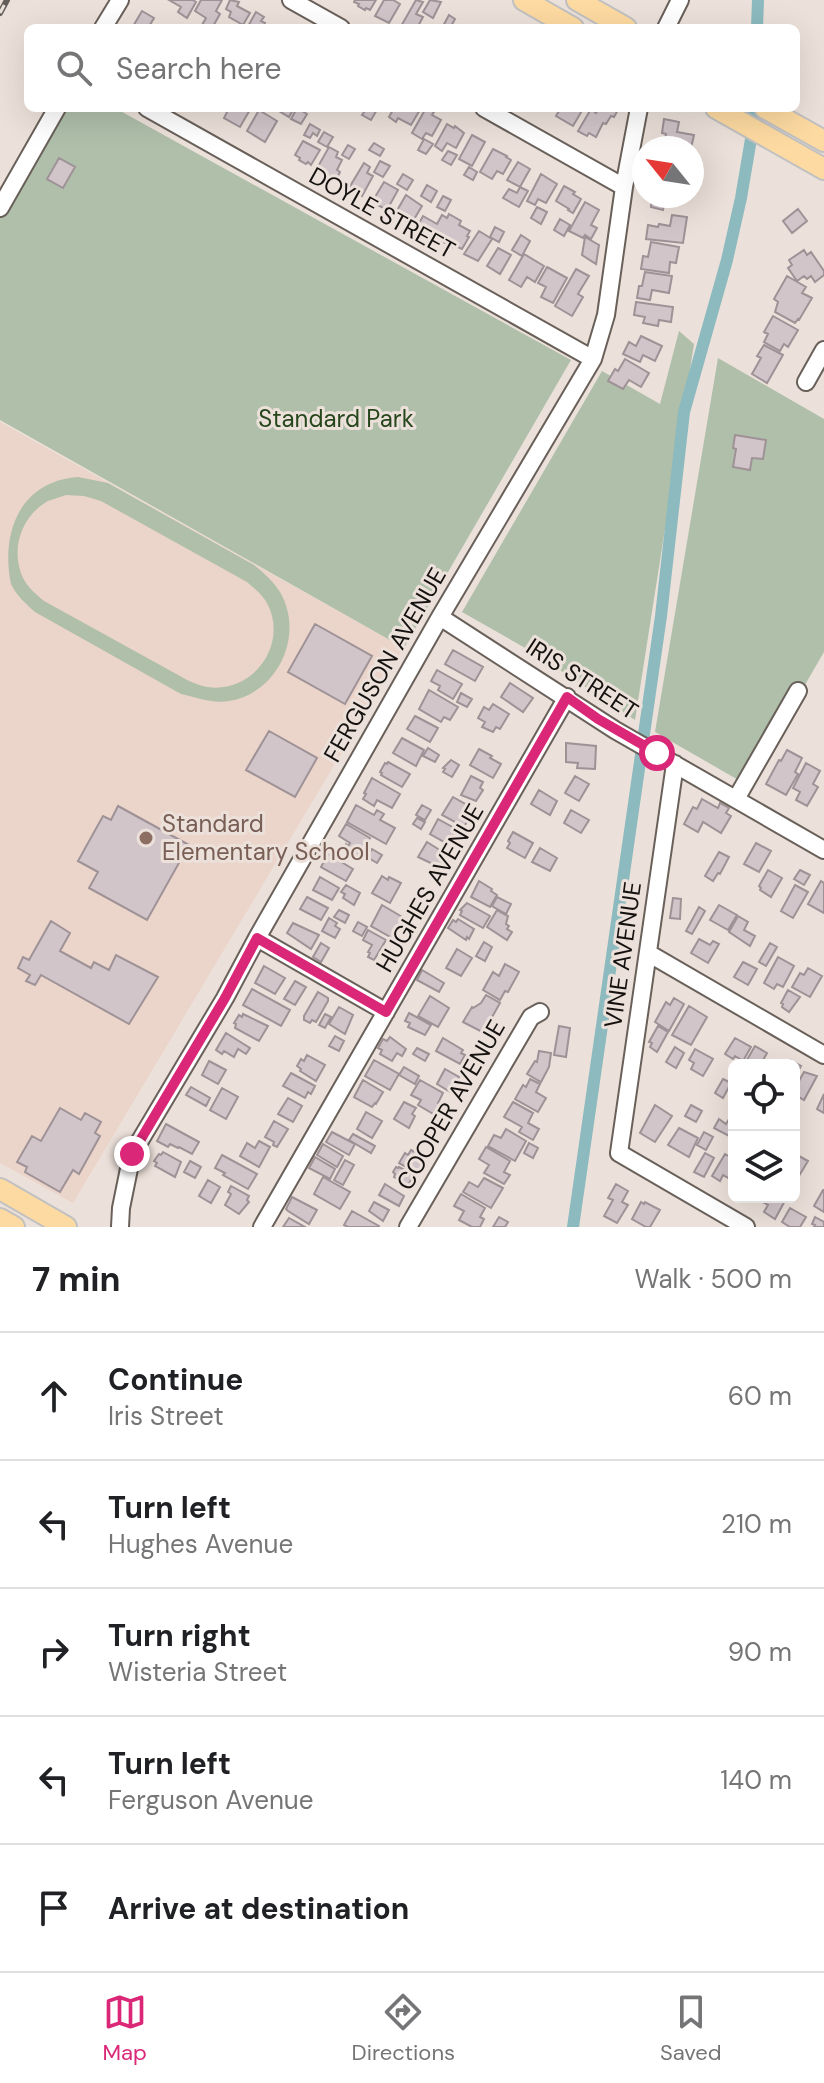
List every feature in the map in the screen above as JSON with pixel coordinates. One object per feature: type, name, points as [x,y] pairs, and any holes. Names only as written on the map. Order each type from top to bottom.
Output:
[{"type":"main road","points":[[524,0],[566,24]]},
{"type":"main road","points":[[577,0],[619,24]]},
{"type":"main road","points":[[724,112],[824,169]]},
{"type":"main road","points":[[773,112],[824,141]]},
{"type":"main road","points":[[0,1189],[66,1227]]},
{"type":"main road","points":[[0,1219],[14,1227]]},
{"type":"street","points":[[105,24],[120,0]]},
{"type":"street","points":[[291,0],[334,24]]},
{"type":"street","points":[[668,24],[680,0]]},
{"type":"street","points":[[0,208],[55,112]]},
{"type":"street","name":"DOYLE STREET","points":[[154,112],[593,359]]},
{"type":"street","points":[[491,112],[624,187]]},
{"type":"street","name":"FERGUSON AVENUE","points":[[120,1227],[132,1154],[225,998],[440,617],[593,359],[606,315],[638,112]]},
{"type":"street","points":[[806,382],[824,350]]},
{"type":"street","name":"IRIS STREET","points":[[440,617],[615,730],[824,850]]},
{"type":"street","points":[[736,799],[798,691]]},
{"type":"street","name":"HUGHES AVENUE","points":[[262,1227],[567,697]]},
{"type":"street","name":"VINE AVENUE","points":[[675,764],[619,1153],[746,1227]]},
{"type":"street","points":[[257,938],[386,1012]]},
{"type":"street","points":[[648,953],[824,1055]]},
{"type":"street","name":"COOPER AVENUE","points":[[408,1227],[531,1017],[540,1012]]},
{"type":"shaded area","name":"Standard Elementary School","points":[[0,422],[404,648],[73,1203],[0,1163]]},
{"type":"green space","name":"Standard Park","points":[[53,112],[122,112],[571,360],[404,648],[0,420],[0,210]]},
{"type":"green space","points":[[679,331],[694,344],[635,720],[534,653],[462,612],[602,371],[660,404]]},
{"type":"green space","points":[[718,358],[824,419],[824,652],[747,785],[655,732]]},
{"type":"green space","points":[[78,477],[108,483],[265,574],[280,592],[287,609],[289,626],[288,643],[282,660],[261,687],[246,696],[222,702],[181,694],[35,612],[18,596],[11,584],[8,564],[13,527],[29,498],[59,481]],"holes":[[[66,495],[101,501],[247,582],[261,595],[273,621],[273,636],[262,664],[251,675],[223,687],[207,687],[189,681],[44,601],[30,588],[23,578],[18,556],[20,535],[25,525],[31,515],[48,501]]]},
{"type":"building","points":[[169,0],[196,2],[187,18],[178,12],[181,7]]},
{"type":"building","points":[[201,0],[222,0],[214,24],[203,24],[206,18],[195,11]]},
{"type":"building","points":[[230,0],[239,2],[237,6],[250,13],[241,24],[229,17],[231,12],[226,9]]},
{"type":"building","points":[[355,0],[376,0],[370,10],[365,10]]},
{"type":"building","points":[[384,0],[400,4],[389,23],[375,16]]},
{"type":"building","points":[[416,0],[423,2],[416,14],[423,17],[419,24],[402,24]]},
{"type":"building","points":[[430,0],[441,2],[433,18],[423,12]]},
{"type":"building","points":[[142,11],[154,18],[150,24],[134,24]]},
{"type":"building","points":[[256,12],[264,17],[261,21],[265,24],[249,24]]},
{"type":"building","points":[[449,15],[455,19],[452,24],[444,24]]},
{"type":"building","points":[[227,112],[249,112],[240,127],[224,118]]},
{"type":"building","points":[[258,112],[277,121],[265,142],[247,131]]},
{"type":"building","points":[[295,112],[307,114],[301,124],[291,119]]},
{"type":"building","points":[[364,112],[376,112],[371,120],[362,115]]},
{"type":"building","points":[[392,112],[419,112],[411,125],[389,117]]},
{"type":"building","points":[[424,112],[434,112],[432,115],[441,120],[432,136],[426,133],[422,139],[412,133]]},
{"type":"building","points":[[558,112],[581,112],[573,126],[556,116]]},
{"type":"building","points":[[589,112],[617,112],[606,124],[603,123],[596,137],[578,131]]},
{"type":"building","points":[[664,119],[679,122],[677,132],[694,135],[666,136],[662,133]]},
{"type":"building","points":[[310,124],[320,130],[317,136],[313,133],[310,138],[304,135]]},
{"type":"building","points":[[447,124],[464,133],[456,148],[447,143],[442,151],[435,146]]},
{"type":"building","points":[[324,132],[333,137],[327,147],[318,142]]},
{"type":"building","points":[[472,135],[485,142],[472,166],[459,159]]},
{"type":"building","points":[[424,139],[433,144],[426,154],[418,150]]},
{"type":"building","points":[[303,141],[320,150],[311,165],[295,155]]},
{"type":"building","points":[[374,143],[384,149],[380,156],[369,150]]},
{"type":"building","points":[[348,145],[355,149],[349,159],[342,155]]},
{"type":"building","points":[[329,147],[338,152],[336,157],[342,160],[336,180],[316,170]]},
{"type":"building","points":[[493,149],[511,160],[503,174],[497,171],[492,179],[480,172]]},
{"type":"building","points":[[448,151],[457,155],[451,165],[442,160]]},
{"type":"building","points":[[59,158],[75,167],[63,188],[47,179]]},
{"type":"building","points":[[380,161],[390,166],[383,177],[374,172]]},
{"type":"building","points":[[518,162],[530,169],[520,187],[507,180]]},
{"type":"building","points":[[364,163],[370,167],[367,173],[373,176],[362,196],[349,188]]},
{"type":"building","points":[[469,167],[477,172],[473,180],[464,175]]},
{"type":"building","points":[[403,174],[413,180],[407,190],[397,184]]},
{"type":"building","points":[[541,174],[557,184],[546,203],[538,199],[535,205],[527,201]]},
{"type":"building","points":[[384,182],[398,190],[387,210],[372,202]]},
{"type":"building","points":[[427,185],[437,191],[431,202],[421,196]]},
{"type":"building","points":[[564,186],[581,199],[573,213],[556,201]]},
{"type":"building","points":[[520,187],[528,191],[519,207],[503,198],[509,189],[517,193]]},
{"type":"building","points":[[406,195],[422,206],[413,221],[395,214]]},
{"type":"building","points":[[443,196],[451,200],[445,211],[437,207]]},
{"type":"building","points":[[585,202],[599,210],[591,225],[597,228],[591,239],[569,231]]},
{"type":"building","points":[[537,207],[547,212],[541,224],[531,218]]},
{"type":"building","points":[[798,209],[807,221],[792,233],[783,221]]},
{"type":"building","points":[[449,214],[470,231],[462,249],[452,247],[417,227],[423,216],[437,224],[442,215],[447,218]]},
{"type":"building","points":[[672,215],[687,217],[683,243],[646,239],[648,225],[670,226]]},
{"type":"building","points":[[560,219],[570,225],[564,236],[554,230]]},
{"type":"building","points":[[495,227],[504,232],[499,242],[490,237]]},
{"type":"building","points":[[479,231],[492,239],[478,261],[464,254]]},
{"type":"building","points":[[521,235],[530,241],[522,256],[512,250]]},
{"type":"building","points":[[585,237],[599,245],[596,264],[582,255]]},
{"type":"building","points":[[651,242],[679,247],[676,263],[670,262],[669,273],[641,269],[643,256],[648,257]]},
{"type":"building","points":[[498,248],[511,255],[500,274],[487,266]]},
{"type":"building","points":[[804,250],[807,255],[811,252],[824,271],[824,275],[815,282],[811,276],[797,281],[788,268],[792,265],[789,260]]},
{"type":"building","points":[[524,254],[544,266],[535,282],[527,277],[521,287],[509,280]]},
{"type":"building","points":[[547,267],[567,278],[553,303],[541,297],[546,287],[538,283]]},
{"type":"building","points":[[576,269],[589,276],[578,294],[583,297],[572,316],[555,306]]},
{"type":"building","points":[[645,272],[672,276],[669,293],[652,290],[650,300],[637,298]]},
{"type":"building","points":[[787,276],[806,287],[802,293],[812,298],[795,323],[775,312],[778,302],[774,299]]},
{"type":"building","points":[[636,302],[673,307],[671,322],[659,320],[658,326],[643,323],[645,317],[634,315]]},
{"type":"building","points":[[773,316],[798,330],[788,347],[784,344],[780,351],[764,342],[768,334],[764,332]]},
{"type":"building","points":[[641,336],[662,346],[655,361],[643,355],[640,362],[623,354],[629,342],[636,346]]},
{"type":"building","points":[[764,345],[783,355],[767,383],[752,374]]},
{"type":"building","points":[[625,359],[649,373],[641,387],[629,380],[623,389],[608,381]]},
{"type":"building","points":[[735,435],[766,440],[763,459],[752,458],[750,470],[733,467]]},
{"type":"building","points":[[315,624],[372,656],[345,704],[288,672]]},
{"type":"building","points":[[453,650],[483,667],[475,681],[445,664]]},
{"type":"building","points":[[437,670],[462,684],[453,699],[438,690],[440,686],[431,681]]},
{"type":"building","points":[[510,683],[533,698],[523,712],[501,697]]},
{"type":"building","points":[[429,690],[458,707],[450,720],[444,717],[441,722],[419,709]]},
{"type":"building","points":[[461,693],[472,699],[467,707],[457,702]]},
{"type":"building","points":[[493,704],[509,714],[500,729],[496,727],[493,732],[482,727],[485,722],[478,718],[484,707],[489,710]]},
{"type":"building","points":[[415,716],[438,728],[430,742],[407,729]]},
{"type":"building","points":[[269,731],[317,758],[295,797],[246,770]]},
{"type":"building","points":[[402,738],[424,750],[416,766],[393,753]]},
{"type":"building","points":[[566,743],[596,746],[595,769],[577,768],[578,763],[566,762]]},
{"type":"building","points":[[428,748],[439,755],[435,762],[423,756]]},
{"type":"building","points":[[479,749],[501,764],[493,778],[470,765]]},
{"type":"building","points":[[787,750],[802,758],[795,772],[798,774],[786,795],[766,784]]},
{"type":"building","points":[[451,760],[459,765],[452,777],[443,772]]},
{"type":"building","points":[[388,762],[410,774],[402,787],[381,775]]},
{"type":"building","points":[[806,763],[820,771],[813,784],[818,787],[807,806],[796,800],[800,792],[793,788]]},
{"type":"building","points":[[471,776],[483,782],[480,788],[483,790],[476,801],[461,795]]},
{"type":"building","points":[[575,776],[589,784],[579,801],[565,793]]},
{"type":"building","points":[[372,778],[400,794],[392,808],[377,800],[374,806],[363,799]]},
{"type":"building","points":[[539,790],[557,801],[550,815],[531,804]]},
{"type":"building","points":[[453,797],[474,809],[464,827],[442,815]]},
{"type":"building","points":[[702,799],[718,808],[720,803],[729,808],[726,813],[731,816],[721,833],[703,822],[698,832],[684,824],[693,807],[697,809]]},
{"type":"building","points":[[356,805],[374,815],[377,810],[384,814],[380,820],[395,828],[386,844],[347,822]]},
{"type":"building","points":[[422,805],[431,810],[425,820],[416,815]]},
{"type":"building","points":[[118,806],[189,845],[147,920],[89,888],[98,872],[78,861],[103,816],[111,820]]},
{"type":"building","points":[[571,810],[589,820],[581,833],[564,823]]},
{"type":"building","points":[[417,818],[425,822],[421,829],[413,824]]},
{"type":"building","points":[[438,819],[456,829],[455,832],[460,835],[453,847],[430,834]]},
{"type":"building","points":[[346,824],[370,838],[358,859],[342,850],[350,843],[339,836]]},
{"type":"building","points":[[513,832],[533,843],[525,858],[507,848]]},
{"type":"building","points":[[427,842],[445,856],[439,867],[418,857]]},
{"type":"building","points":[[756,843],[771,851],[759,872],[744,864]]},
{"type":"building","points":[[540,848],[557,858],[550,871],[532,862]]},
{"type":"building","points":[[372,849],[382,855],[377,863],[367,857]]},
{"type":"building","points":[[719,852],[729,857],[713,881],[705,876]]},
{"type":"building","points":[[328,854],[353,869],[346,881],[321,867]]},
{"type":"building","points":[[768,870],[782,878],[771,897],[759,886]]},
{"type":"building","points":[[800,870],[810,875],[804,885],[794,879]]},
{"type":"building","points":[[382,876],[401,883],[390,903],[372,893]]},
{"type":"building","points":[[320,877],[339,888],[332,900],[313,890]]},
{"type":"building","points":[[479,881],[497,895],[490,907],[471,897]]},
{"type":"building","points":[[821,881],[824,883],[824,913],[808,904]]},
{"type":"building","points":[[346,885],[360,893],[354,905],[343,898],[345,894],[341,892]]},
{"type":"building","points":[[795,885],[808,892],[793,918],[781,911]]},
{"type":"building","points":[[307,897],[328,908],[321,920],[300,909]]},
{"type":"building","points":[[497,897],[511,904],[506,914],[492,906]]},
{"type":"building","points":[[673,898],[681,899],[680,919],[670,918]]},
{"type":"building","points":[[467,903],[490,916],[483,928],[460,915],[460,910]]},
{"type":"building","points":[[382,905],[404,918],[392,938],[371,926]]},
{"type":"building","points":[[719,905],[737,915],[728,930],[710,920]]},
{"type":"building","points":[[699,907],[705,911],[692,934],[686,931]]},
{"type":"building","points":[[339,910],[349,915],[345,923],[334,917]]},
{"type":"building","points":[[497,910],[508,916],[507,929],[512,932],[507,940],[487,927]]},
{"type":"building","points":[[738,916],[748,922],[744,930],[755,936],[750,946],[729,932]]},
{"type":"building","points":[[329,918],[340,929],[335,938],[322,931]]},
{"type":"building","points":[[458,919],[474,929],[469,939],[448,928],[453,920],[456,922]]},
{"type":"building","points":[[51,921],[70,933],[60,951],[91,968],[94,962],[109,970],[116,955],[158,977],[129,1024],[41,975],[35,985],[26,981],[30,975],[18,968],[23,957],[29,960]]},
{"type":"building","points":[[358,922],[367,927],[362,936],[353,931]]},
{"type":"building","points":[[293,923],[319,935],[311,949],[287,933]]},
{"type":"building","points":[[368,930],[386,940],[374,960],[368,957],[372,945],[363,940]]},
{"type":"building","points":[[699,939],[710,945],[713,941],[719,944],[708,963],[691,953]]},
{"type":"building","points":[[484,942],[492,947],[485,961],[476,956]]},
{"type":"building","points":[[321,943],[329,948],[321,962],[313,957]]},
{"type":"building","points":[[770,943],[777,947],[766,966],[759,962]]},
{"type":"building","points":[[457,949],[472,958],[461,976],[446,968]]},
{"type":"building","points":[[778,957],[794,966],[783,987],[777,984],[774,989],[764,983]]},
{"type":"building","points":[[743,962],[757,969],[748,985],[734,977]]},
{"type":"building","points":[[505,964],[519,972],[500,1000],[483,990],[493,972],[499,976]]},
{"type":"building","points":[[264,966],[285,978],[275,994],[255,983]]},
{"type":"building","points":[[808,968],[822,976],[810,997],[792,987],[800,973],[804,975]]},
{"type":"building","points":[[422,970],[444,983],[439,992],[417,980]]},
{"type":"building","points":[[295,981],[306,987],[295,1005],[284,999]]},
{"type":"building","points":[[252,989],[290,1010],[281,1026],[243,1005]]},
{"type":"building","points":[[788,990],[800,997],[789,1012],[781,1003]]},
{"type":"building","points":[[318,992],[328,1001],[316,1022],[312,1020],[310,1023],[304,1020],[304,1016]]},
{"type":"building","points":[[486,995],[500,1003],[486,1034],[463,1022],[472,1007],[481,1003]]},
{"type":"building","points":[[430,996],[449,1008],[438,1027],[418,1016]]},
{"type":"building","points":[[674,998],[684,1004],[669,1031],[655,1022],[666,1002],[670,1005]]},
{"type":"building","points":[[689,1006],[707,1017],[691,1045],[672,1035]]},
{"type":"building","points":[[339,1007],[353,1015],[345,1034],[329,1024]]},
{"type":"building","points":[[409,1013],[431,1025],[425,1035],[408,1027],[410,1023],[405,1021]]},
{"type":"building","points":[[243,1014],[268,1026],[259,1041],[235,1028],[234,1023]]},
{"type":"building","points":[[325,1014],[331,1017],[325,1028],[319,1025]]},
{"type":"building","points":[[559,1026],[570,1028],[566,1057],[554,1055]]},
{"type":"building","points":[[658,1026],[668,1032],[657,1052],[649,1042]]},
{"type":"building","points":[[226,1033],[250,1048],[246,1054],[238,1049],[234,1057],[216,1050]]},
{"type":"building","points":[[335,1036],[344,1041],[339,1051],[329,1046]]},
{"type":"building","points":[[390,1037],[406,1049],[402,1056],[397,1053],[392,1061],[380,1054],[382,1050],[378,1048],[383,1039],[387,1041]]},
{"type":"building","points":[[443,1038],[463,1050],[461,1053],[465,1055],[460,1064],[436,1051]]},
{"type":"building","points":[[735,1038],[751,1047],[744,1059],[735,1056],[733,1059],[725,1054]]},
{"type":"building","points":[[755,1046],[767,1053],[764,1059],[747,1059]]},
{"type":"building","points":[[675,1047],[684,1053],[676,1068],[666,1062]]},
{"type":"building","points":[[417,1048],[429,1054],[425,1061],[413,1054]]},
{"type":"building","points":[[695,1049],[713,1059],[703,1076],[691,1069],[694,1063],[689,1060]]},
{"type":"building","points":[[539,1051],[551,1053],[549,1067],[541,1082],[527,1074],[537,1062]]},
{"type":"building","points":[[307,1055],[325,1065],[316,1081],[297,1066]]},
{"type":"building","points":[[374,1060],[399,1074],[390,1090],[365,1076]]},
{"type":"building","points":[[209,1061],[226,1070],[218,1084],[202,1075]]},
{"type":"building","points":[[404,1067],[419,1076],[415,1084],[399,1075]]},
{"type":"building","points":[[445,1069],[459,1077],[452,1093],[437,1084]]},
{"type":"building","points":[[804,1072],[817,1076],[804,1100],[800,1098],[800,1079]]},
{"type":"building","points":[[291,1073],[315,1086],[311,1094],[308,1092],[305,1098],[283,1086]]},
{"type":"building","points":[[530,1079],[540,1084],[536,1092],[546,1098],[538,1112],[515,1099]]},
{"type":"building","points":[[723,1079],[728,1082],[723,1098],[715,1093]]},
{"type":"building","points":[[363,1080],[383,1092],[372,1107],[354,1097]]},
{"type":"building","points":[[420,1080],[443,1093],[438,1103],[447,1108],[442,1119],[418,1105],[421,1100],[411,1095]]},
{"type":"building","points":[[191,1087],[210,1098],[206,1106],[186,1095]]},
{"type":"building","points":[[222,1088],[238,1097],[226,1119],[210,1110]]},
{"type":"building","points":[[824,1094],[824,1113],[817,1109]]},
{"type":"building","points":[[288,1098],[302,1106],[293,1122],[278,1114]]},
{"type":"building","points":[[404,1102],[416,1108],[409,1128],[394,1119]]},
{"type":"building","points":[[513,1102],[533,1113],[528,1123],[539,1129],[533,1140],[519,1132],[522,1127],[504,1117]]},
{"type":"building","points":[[655,1105],[672,1116],[655,1142],[640,1133]]},
{"type":"building","points":[[691,1105],[702,1111],[696,1122],[685,1116]]},
{"type":"building","points":[[60,1108],[81,1120],[85,1113],[101,1122],[95,1133],[100,1136],[79,1174],[73,1170],[60,1192],[25,1172],[27,1167],[17,1162],[32,1136],[41,1141]]},
{"type":"building","points":[[366,1112],[382,1121],[372,1138],[357,1129]]},
{"type":"building","points":[[719,1119],[726,1124],[728,1121],[728,1135],[714,1128]]},
{"type":"building","points":[[274,1121],[288,1129],[277,1147],[265,1137]]},
{"type":"building","points":[[166,1124],[199,1142],[192,1154],[157,1141]]},
{"type":"building","points":[[679,1128],[698,1138],[689,1157],[668,1145]]},
{"type":"building","points":[[506,1129],[526,1141],[515,1161],[488,1146],[494,1135],[501,1138]]},
{"type":"building","points":[[332,1132],[355,1144],[349,1155],[326,1142]]},
{"type":"building","points":[[704,1132],[713,1137],[706,1150],[697,1145]]},
{"type":"building","points":[[353,1134],[375,1146],[371,1153],[349,1140]]},
{"type":"building","points":[[259,1141],[270,1147],[259,1167],[240,1156],[247,1143],[255,1148]]},
{"type":"building","points":[[529,1143],[538,1148],[533,1158],[524,1153]]},
{"type":"building","points":[[323,1144],[343,1156],[337,1167],[317,1155]]},
{"type":"building","points":[[486,1147],[510,1161],[504,1172],[510,1175],[504,1184],[484,1173],[489,1165],[479,1159]]},
{"type":"building","points":[[411,1150],[424,1157],[419,1174],[399,1163]]},
{"type":"building","points":[[163,1152],[181,1162],[175,1177],[155,1166],[157,1163],[154,1161]]},
{"type":"building","points":[[705,1153],[714,1158],[704,1177],[694,1172]]},
{"type":"building","points":[[725,1154],[728,1156],[728,1178],[723,1175],[720,1181],[712,1176]]},
{"type":"building","points":[[222,1155],[257,1174],[248,1189],[215,1168]]},
{"type":"building","points":[[315,1157],[335,1169],[330,1179],[309,1168]]},
{"type":"building","points":[[800,1157],[808,1161],[800,1174]]},
{"type":"building","points":[[345,1160],[354,1165],[343,1185],[334,1180]]},
{"type":"building","points":[[190,1161],[201,1167],[195,1178],[184,1172]]},
{"type":"building","points":[[396,1167],[414,1175],[408,1185],[394,1177]]},
{"type":"building","points":[[323,1177],[350,1192],[340,1209],[314,1194]]},
{"type":"building","points":[[484,1178],[503,1188],[491,1208],[463,1192],[469,1182],[478,1187]]},
{"type":"building","points":[[208,1180],[220,1187],[211,1203],[199,1196]]},
{"type":"building","points":[[385,1184],[404,1196],[399,1206],[379,1195]]},
{"type":"building","points":[[616,1184],[628,1191],[622,1202],[628,1205],[617,1223],[604,1216],[613,1200],[608,1198]]},
{"type":"building","points":[[231,1186],[249,1196],[249,1202],[239,1214],[225,1205],[231,1194],[228,1192]]},
{"type":"building","points":[[824,1190],[824,1212],[814,1206]]},
{"type":"building","points":[[461,1194],[485,1208],[480,1217],[484,1219],[480,1227],[472,1227],[459,1220],[464,1211],[454,1206]]},
{"type":"building","points":[[292,1197],[317,1210],[309,1224],[286,1209]]},
{"type":"building","points":[[374,1202],[389,1210],[383,1221],[369,1211]]},
{"type":"building","points":[[641,1202],[660,1210],[650,1227],[632,1219]]},
{"type":"building","points":[[764,1203],[784,1203],[775,1219],[764,1212],[768,1205]]},
{"type":"building","points":[[790,1208],[806,1217],[800,1227],[790,1227],[782,1222]]},
{"type":"building","points":[[352,1211],[379,1226],[379,1227],[344,1225]]},
{"type":"building","points":[[499,1217],[508,1222],[505,1227],[493,1227]]},
{"type":"building","points":[[815,1217],[824,1222],[824,1227],[814,1227]]},
{"type":"building","points":[[289,1218],[305,1227],[283,1227]]},
{"type":"waterway","points":[[757,24],[758,0]]},
{"type":"waterway","points":[[573,1227],[661,616],[684,412],[727,260],[741,198],[753,112]]},
{"type":"railway","points":[[0,13],[7,0]]},
{"type":"place","name":"Standard Elementary School","points":[[146,838]]},
{"type":"route","points":[[132,1154],[257,938],[386,1012],[567,697],[657,753]]}]
